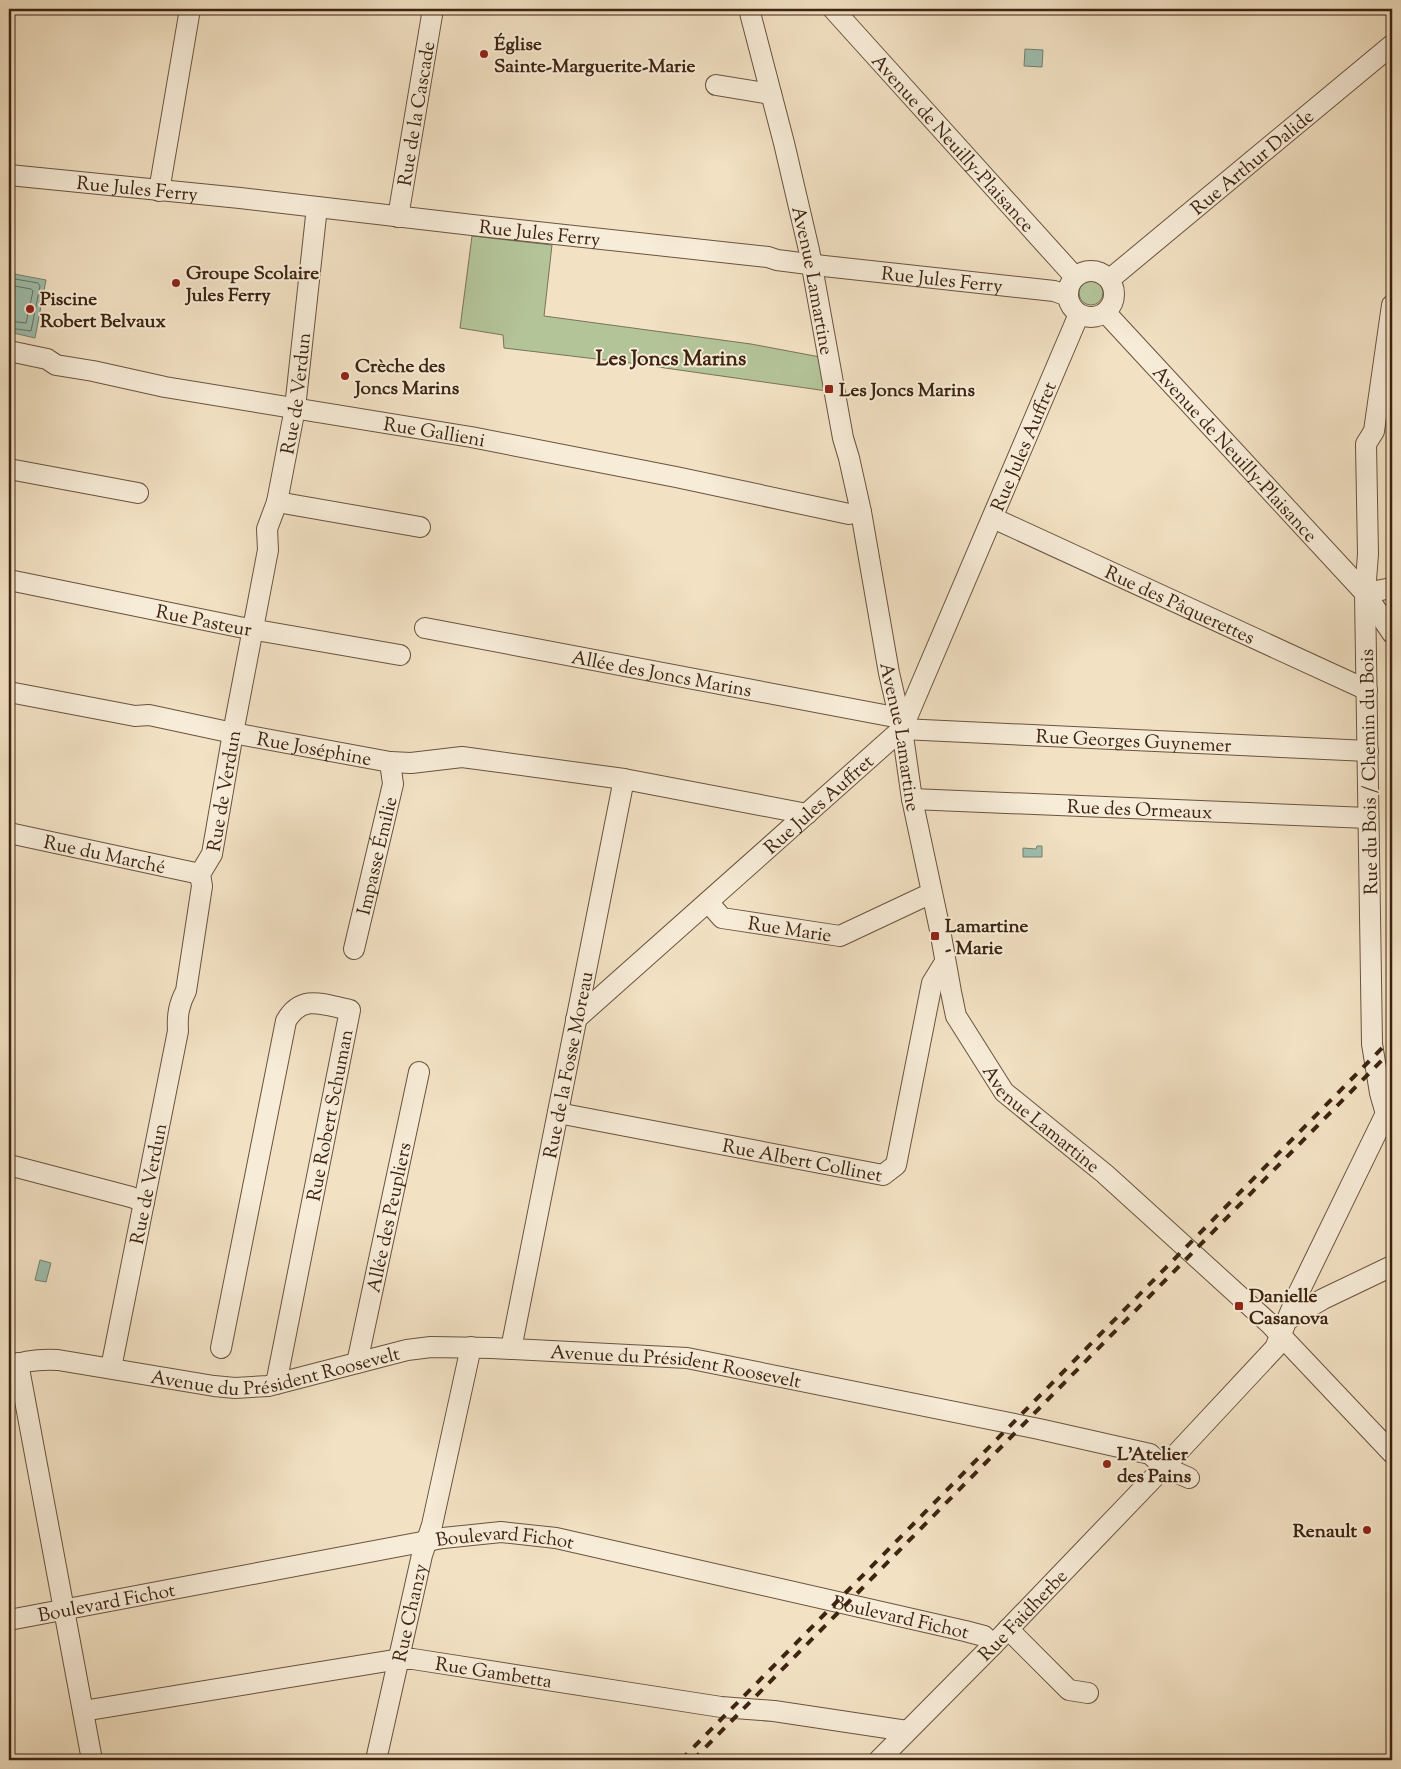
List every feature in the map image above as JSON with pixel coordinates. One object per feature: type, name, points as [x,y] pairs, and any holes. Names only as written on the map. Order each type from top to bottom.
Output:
[{"type":"street","points":[[159,191],[190,9]]},
{"type":"street","name":"Rue de la Cascade","points":[[398,217],[399,200],[433,9]]},
{"type":"street","name":"Avenue Lamartine","points":[[749,9],[812,264],[843,438],[850,458],[861,512],[888,673],[901,724],[912,799],[956,1016],[1004,1092],[1105,1174],[1269,1323],[1284,1328],[1392,1454]]},
{"type":"street","name":"Avenue de Neuilly-Plaisance","points":[[833,9],[1075,277]]},
{"type":"street","name":"Rue Arthur Dalide","points":[[1110,279],[1392,45]]},
{"type":"street","points":[[716,85],[771,94]]},
{"type":"street","name":"Rue Jules Ferry","points":[[9,175],[768,257],[778,260],[1054,291],[1068,296]]},
{"type":"street","name":"Rue de Verdun","points":[[111,1368],[178,1031],[177,1017],[180,1002],[186,991],[202,886],[200,874],[212,854],[268,550],[267,529],[277,502],[295,408],[317,207]]},
{"type":"street","points":[[1094,271],[1101,272],[1110,279],[1115,294],[1114,301],[1106,313],[1093,318],[1079,314],[1074,310],[1068,296],[1071,283],[1075,277],[1081,273],[1094,271]]},
{"type":"street","name":"Rue du Bois / Chemin du Bois","points":[[1389,1108],[1380,1093],[1372,1044],[1365,593],[1368,554],[1366,444],[1383,431],[1392,305]]},
{"type":"street","name":"Avenue de Neuilly-Plaisance","points":[[1106,313],[1365,593],[1392,633]]},
{"type":"street","name":"Rue Jules Auffret","points":[[576,1019],[807,814],[901,724],[993,518],[1079,314]]},
{"type":"street","name":"Rue Gallieni","points":[[9,351],[47,359],[56,365],[94,370],[165,386],[471,437],[666,475],[849,514],[861,512]]},
{"type":"street","points":[[9,469],[138,494]]},
{"type":"street","points":[[277,502],[420,527]]},
{"type":"street","name":"Rue des Pâquerettes","points":[[993,518],[1367,690]]},
{"type":"street","name":"Rue Pasteur","points":[[9,580],[400,655]]},
{"type":"street","points":[[1365,593],[1392,588]]},
{"type":"street","name":"Allée des Joncs Marins","points":[[425,628],[901,724]]},
{"type":"street","name":"Rue Joséphine","points":[[9,692],[135,716],[149,715],[233,733],[390,762],[411,763],[462,757],[624,779],[807,814]]},
{"type":"street","name":"Rue Georges Guynemer","points":[[901,724],[1368,751]]},
{"type":"street","name":"Impasse Émilie","points":[[354,949],[393,784],[390,762]]},
{"type":"street","name":"Rue de la Fosse Moreau","points":[[511,1349],[624,779]]},
{"type":"street","name":"Rue des Ormeaux","points":[[912,799],[1368,818]]},
{"type":"street","name":"Rue du Marché","points":[[9,833],[200,874]]},
{"type":"street","name":"Rue Marie","points":[[708,902],[722,918],[840,936],[931,895]]},
{"type":"street","name":"Rue Albert Collinet","points":[[558,1113],[883,1175],[896,1165],[932,983],[945,962]]},
{"type":"street","name":"Rue Robert Schuman","points":[[221,1348],[286,1020],[295,1008],[302,1004],[310,1003],[350,1010],[276,1384]]},
{"type":"street","name":"Allée des Peupliers","points":[[357,1364],[419,1072]]},
{"type":"street","points":[[1164,1467],[1275,1348],[1298,1294],[1389,1108]]},
{"type":"street","points":[[9,1164],[144,1202]]},
{"type":"street","points":[[1284,1328],[1323,1299],[1392,1266]]},
{"type":"street","name":"Avenue du Président Roosevelt","points":[[14,1366],[39,1359],[58,1360],[221,1387],[254,1388],[420,1348],[471,1347],[687,1358],[1039,1429],[1150,1454],[1164,1467],[1189,1478]]},
{"type":"street","name":"Rue Chanzy","points":[[376,1760],[471,1347]]},
{"type":"street","points":[[14,1366],[65,1610],[92,1760]]},
{"type":"street","name":"Rue Faidherbe","points":[[879,1760],[993,1645],[1164,1467]]},
{"type":"street","name":"Boulevard Fichot","points":[[9,1620],[427,1541],[501,1532],[556,1538],[965,1631],[984,1636],[993,1645]]},
{"type":"street","points":[[1008,1629],[1069,1690],[1088,1693]]},
{"type":"street","name":"Rue Gambetta","points":[[83,1711],[400,1659],[413,1659],[721,1707],[774,1711],[907,1732]]},
{"type":"shaded area","points":[[472,236],[552,245],[544,316],[751,344],[820,357],[827,391],[630,363],[504,348],[503,335],[460,328]]},
{"type":"shaded area","points":[[1091,281],[1096,282],[1102,288],[1102,298],[1096,304],[1091,305],[1086,304],[1080,298],[1079,293],[1080,288],[1086,282]]},
{"type":"water","points":[[1025,49],[1043,50],[1042,67],[1024,66]]},
{"type":"water","name":"Piscine Robert Belvaux","points":[[9,273],[46,280],[35,338],[9,332]]},
{"type":"water","points":[[1037,846],[1042,846],[1042,857],[1023,857],[1023,848],[1036,849]]},
{"type":"water","points":[[40,1260],[51,1263],[46,1282],[35,1280]]},
{"type":"railway","points":[[681,1760],[1392,1038]]},
{"type":"railway","points":[[693,1760],[1392,1050]]},
{"type":"place","name":"Église Sainte-Marguerite-Marie","points":[[484,54]]},
{"type":"place","name":"Groupe Scolaire Jules Ferry","points":[[176,283]]},
{"type":"place","name":"Piscine Robert Belvaux","points":[[30,309]]},
{"type":"place","name":"Crèche des Joncs Marins","points":[[345,376]]},
{"type":"place","name":"Les Joncs Marins","points":[[829,389]]},
{"type":"place","name":"Lamartine - Marie","points":[[935,936]]},
{"type":"place","name":"Danielle Casanova","points":[[1239,1306]]},
{"type":"place","name":"L'Atelier des Pains","points":[[1107,1464]]},
{"type":"place","name":"Renault","points":[[1367,1530]]},
{"type":"district","name":"Les Joncs Marins","points":[[671,358]]}]
